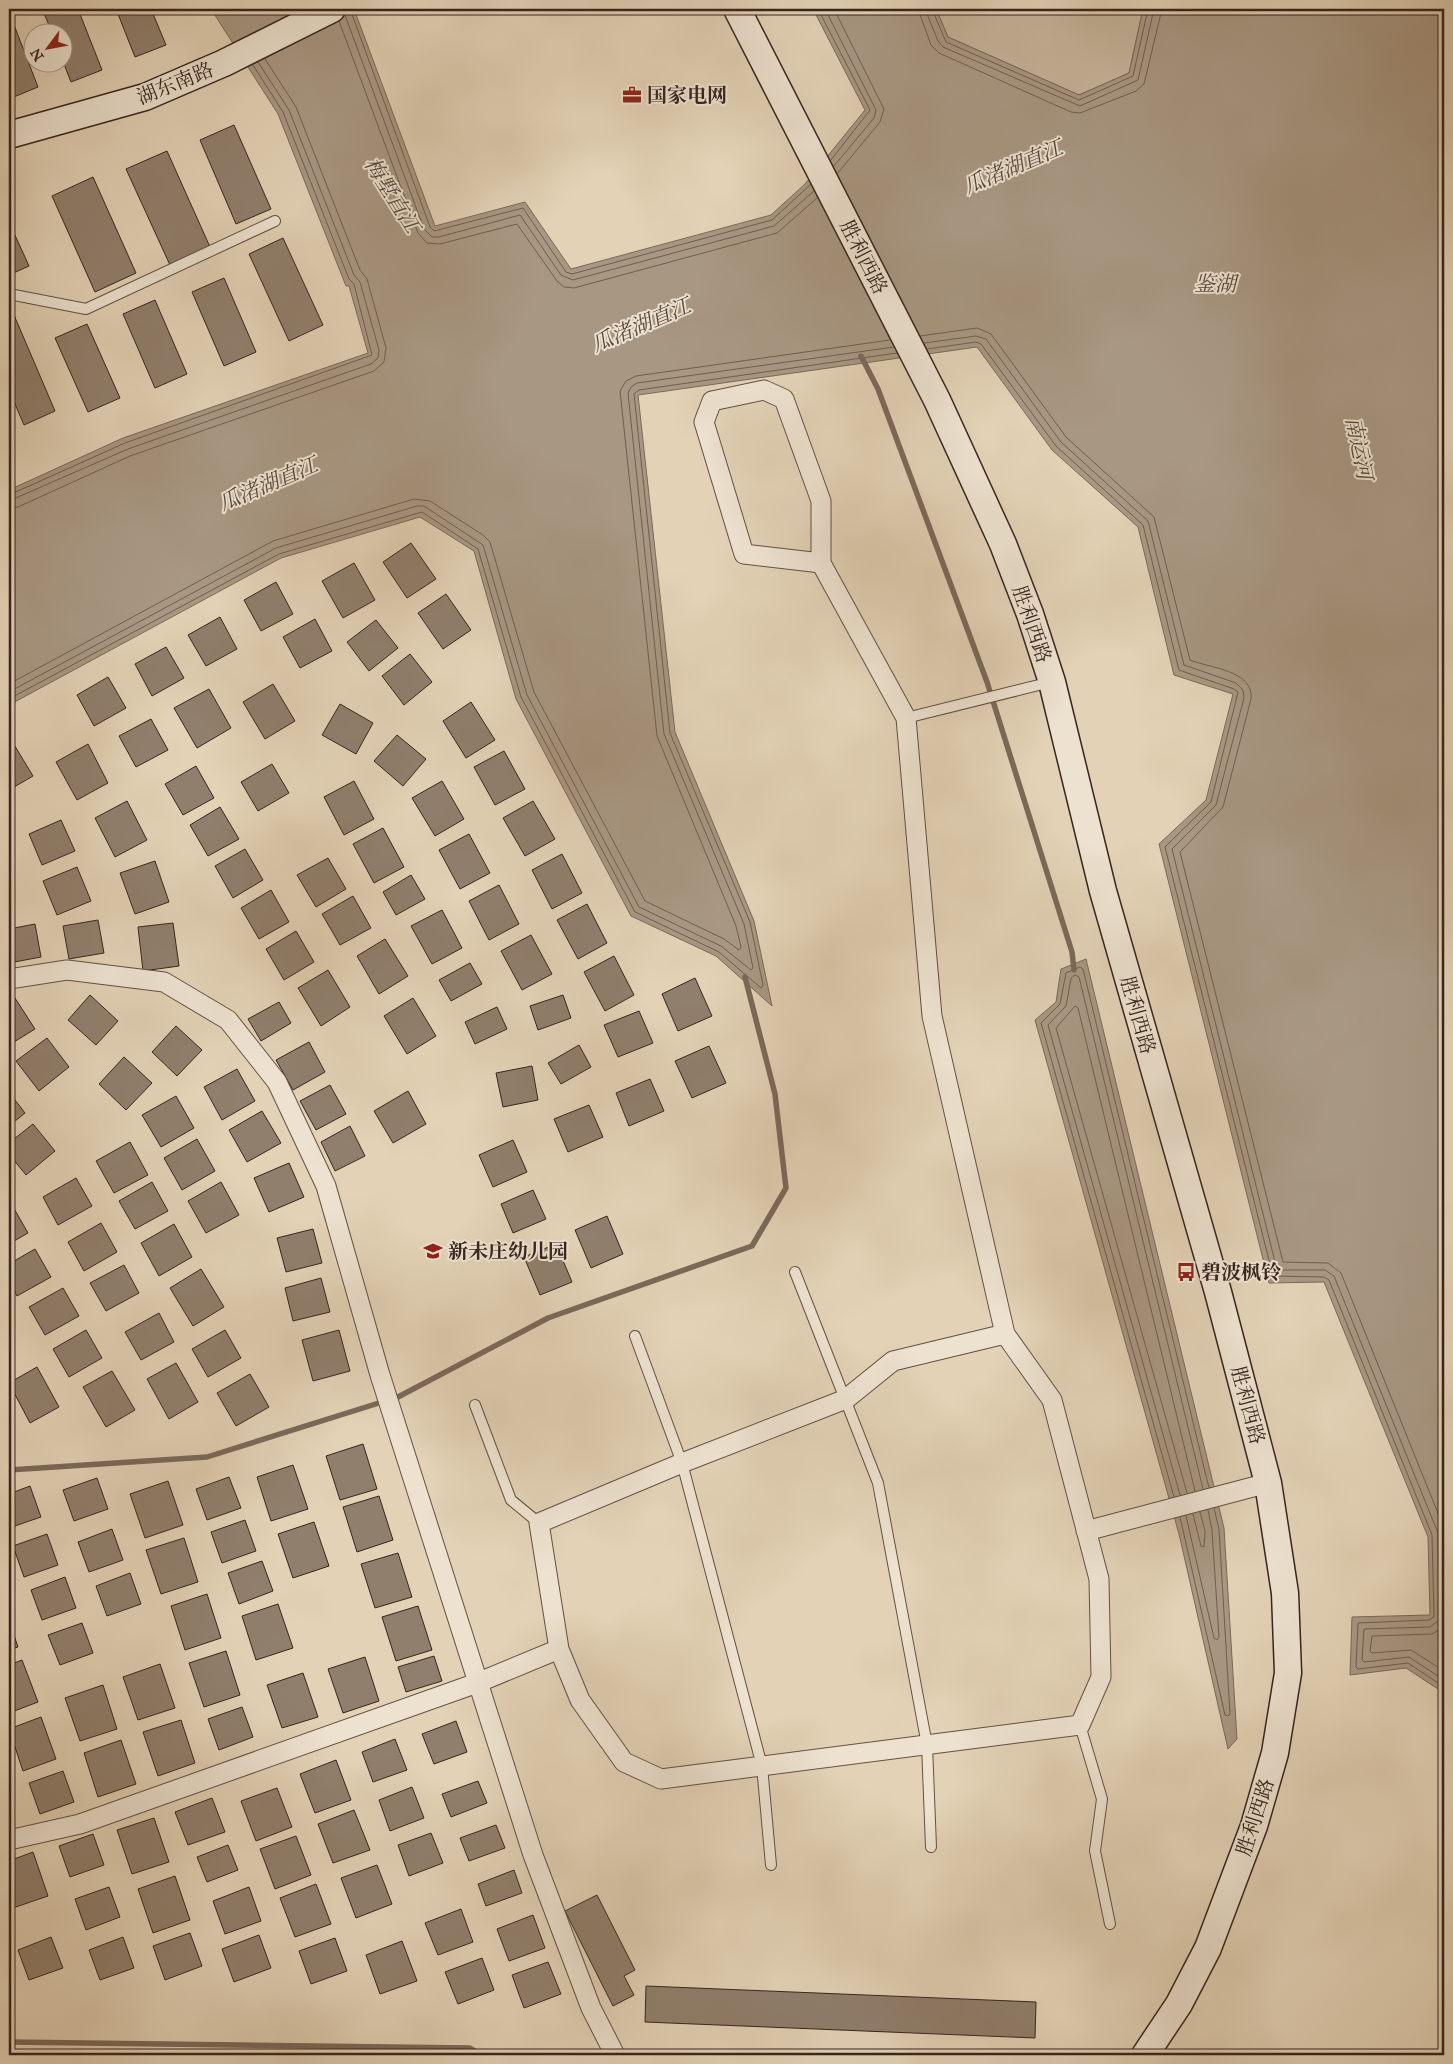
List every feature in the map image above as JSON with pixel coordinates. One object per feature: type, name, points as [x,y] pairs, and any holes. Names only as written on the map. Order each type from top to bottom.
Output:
[{"type":"street","name":"湖东南路","points":[[9,135],[144,97],[224,63],[332,9]]},
{"type":"street","name":"胜利西路","points":[[737,9],[937,400],[1004,544],[1030,614],[1052,682],[1102,890],[1218,1292],[1268,1483],[1285,1593],[1288,1673],[1275,1753],[1254,1826],[1208,1948],[1179,2004],[1146,2055]]},
{"type":"street","points":[[821,563],[744,554],[704,422],[712,401],[764,390],[784,398],[821,501],[821,563],[906,718],[932,1016],[1005,1334],[1052,1400],[1099,1579],[1101,1677],[1080,1726],[661,1779],[624,1762],[580,1700],[559,1649],[539,1523],[682,1462],[846,1399],[893,1361],[1005,1334]]},
{"type":"street","points":[[9,978],[67,970],[164,982],[228,1020],[277,1082],[326,1186],[380,1375],[533,1854],[591,2008],[615,2055]]},
{"type":"street","points":[[1086,1531],[1268,1483]]},
{"type":"street","points":[[9,1840],[80,1824],[477,1683],[559,1649]]},
{"type":"lane","points":[[9,294],[86,309],[275,221]]},
{"type":"lane","points":[[906,718],[997,694],[1052,682]]},
{"type":"lane","points":[[795,1272],[878,1483],[927,1745],[931,1846]]},
{"type":"lane","points":[[636,1336],[682,1462],[762,1766],[771,1865]]},
{"type":"lane","points":[[475,1405],[511,1500],[539,1523]]},
{"type":"lane","points":[[1080,1726],[1102,1799],[1095,1851],[1110,1924]]},
{"type":"shaded area","points":[[936,9],[1143,9],[1129,73],[1079,95],[948,37]]},
{"type":"water","name":"鉴湖","points":[[211,9],[354,9],[435,226],[525,202],[571,269],[771,215],[805,184],[865,110],[813,9],[936,9],[948,37],[1079,95],[1129,73],[1143,9],[1444,9],[1444,1693],[1406,1668],[1350,1675],[1352,1617],[1430,1615],[1428,1537],[1324,1282],[1269,1283],[1159,844],[1206,800],[1233,694],[1174,675],[1138,527],[1052,450],[977,347],[638,395],[675,732],[754,921],[772,1006],[716,956],[631,916],[516,699],[474,551],[420,517],[281,558],[9,705],[9,490],[123,438],[368,353],[349,286],[346,286],[278,114]]},
{"type":"water","points":[[1086,959],[1224,1528],[1237,1739],[1228,1749],[1179,1534],[1035,1020],[1056,1002],[1061,969]]},
{"type":"building","points":[[42,9],[78,9],[102,70],[71,82],[67,72],[72,72],[72,22],[48,22]]},
{"type":"building","points":[[116,9],[151,9],[166,45],[135,57]]},
{"type":"building","points":[[9,12],[22,46],[22,72],[32,72],[38,87],[9,99]]},
{"type":"building","points":[[234,125],[271,209],[236,224],[200,140]]},
{"type":"building","points":[[167,151],[210,247],[170,265],[126,169]]},
{"type":"building","points":[[93,177],[136,273],[95,292],[52,196]]},
{"type":"building","points":[[9,222],[29,266],[9,275]]},
{"type":"building","points":[[283,238],[323,325],[289,341],[249,254]]},
{"type":"building","points":[[224,278],[256,352],[224,366],[192,292]]},
{"type":"building","points":[[155,300],[187,374],[155,388],[123,314]]},
{"type":"building","points":[[11,308],[55,411],[24,425],[9,390],[9,309]]},
{"type":"building","points":[[87,324],[120,398],[88,412],[55,338]]},
{"type":"building","points":[[411,543],[436,579],[407,598],[383,562]]},
{"type":"building","points":[[354,563],[375,600],[343,618],[322,581]]},
{"type":"building","points":[[276,582],[293,614],[261,631],[244,600]]},
{"type":"building","points":[[446,594],[471,630],[443,649],[418,613]]},
{"type":"building","points":[[220,617],[237,649],[206,666],[188,635]]},
{"type":"building","points":[[315,619],[332,651],[300,668],[283,637]]},
{"type":"building","points":[[376,620],[398,648],[369,671],[347,642]]},
{"type":"building","points":[[166,647],[184,678],[152,696],[135,664]]},
{"type":"building","points":[[410,654],[432,682],[404,705],[382,676]]},
{"type":"building","points":[[108,677],[126,708],[94,726],[77,695]]},
{"type":"building","points":[[273,684],[295,721],[265,739],[243,702]]},
{"type":"building","points":[[209,689],[231,728],[197,748],[174,708]]},
{"type":"building","points":[[471,702],[495,740],[466,758],[443,721]]},
{"type":"building","points":[[340,704],[373,723],[356,754],[322,735]]},
{"type":"building","points":[[151,719],[168,750],[136,767],[119,736]]},
{"type":"building","points":[[397,735],[426,759],[403,786],[374,761]]},
{"type":"building","points":[[9,739],[33,776],[9,790]]},
{"type":"building","points":[[88,744],[108,783],[77,800],[56,762]]},
{"type":"building","points":[[504,751],[525,789],[495,805],[474,767]]},
{"type":"building","points":[[272,764],[289,793],[258,811],[241,782]]},
{"type":"building","points":[[196,766],[214,798],[183,815],[165,784]]},
{"type":"building","points":[[354,781],[374,819],[344,835],[324,797]]},
{"type":"building","points":[[442,781],[464,819],[435,836],[412,798]]},
{"type":"building","points":[[127,801],[147,840],[115,857],[95,818]]},
{"type":"building","points":[[533,801],[555,839],[525,856],[503,818]]},
{"type":"building","points":[[220,807],[239,839],[208,856],[190,825]]},
{"type":"building","points":[[61,820],[75,851],[42,865],[29,834]]},
{"type":"building","points":[[383,828],[404,867],[374,883],[353,844]]},
{"type":"building","points":[[469,834],[490,873],[460,889],[439,850]]},
{"type":"building","points":[[245,849],[263,880],[233,898],[215,866]]},
{"type":"building","points":[[562,854],[582,893],[552,909],[532,870]]},
{"type":"building","points":[[328,858],[346,889],[316,907],[297,875]]},
{"type":"building","points":[[155,861],[169,902],[135,914],[120,873]]},
{"type":"building","points":[[77,867],[91,901],[57,915],[43,881]]},
{"type":"building","points":[[411,875],[425,899],[396,915],[383,892]]},
{"type":"building","points":[[499,885],[519,924],[489,940],[469,901]]},
{"type":"building","points":[[271,890],[289,922],[259,939],[241,908]]},
{"type":"building","points":[[353,896],[371,928],[340,945],[322,914]]},
{"type":"building","points":[[587,904],[607,943],[578,959],[557,920]]},
{"type":"building","points":[[442,910],[462,948],[432,964],[411,926]]},
{"type":"building","points":[[98,920],[104,953],[69,959],[63,926]]},
{"type":"building","points":[[173,923],[179,966],[143,971],[138,927]]},
{"type":"building","points":[[35,924],[41,957],[9,963],[9,929]]},
{"type":"building","points":[[296,931],[314,962],[284,980],[266,949]]},
{"type":"building","points":[[531,935],[552,974],[522,990],[501,951]]},
{"type":"building","points":[[385,939],[408,976],[379,994],[357,956]]},
{"type":"building","points":[[614,956],[634,995],[605,1011],[584,972]]},
{"type":"building","points":[[470,963],[482,984],[451,1001],[439,980]]},
{"type":"building","points":[[328,970],[350,1007],[321,1026],[298,988]]},
{"type":"building","points":[[695,978],[712,1016],[678,1031],[662,994]]},
{"type":"building","points":[[90,995],[118,1021],[96,1045],[68,1020]]},
{"type":"building","points":[[563,995],[571,1018],[538,1030],[530,1006]]},
{"type":"building","points":[[15,998],[35,1029],[9,1045],[9,1002]]},
{"type":"building","points":[[413,998],[436,1036],[407,1054],[384,1016]]},
{"type":"building","points":[[279,1002],[291,1023],[261,1041],[248,1019]]},
{"type":"building","points":[[497,1007],[507,1029],[475,1044],[465,1022]]},
{"type":"building","points":[[639,1011],[653,1043],[618,1057],[604,1025]]},
{"type":"building","points":[[176,1026],[202,1050],[177,1076],[152,1052]]},
{"type":"building","points":[[47,1038],[69,1067],[39,1091],[16,1061]]},
{"type":"building","points":[[309,1042],[325,1072],[293,1090],[276,1060]]},
{"type":"building","points":[[579,1045],[591,1067],[561,1084],[548,1063]]},
{"type":"building","points":[[709,1046],[726,1083],[692,1098],[675,1061]]},
{"type":"building","points":[[124,1057],[152,1083],[126,1110],[99,1084]]},
{"type":"building","points":[[532,1066],[538,1100],[503,1107],[496,1073]]},
{"type":"building","points":[[237,1069],[255,1101],[222,1120],[204,1087]]},
{"type":"building","points":[[650,1079],[664,1111],[629,1126],[616,1093]]},
{"type":"building","points":[[330,1085],[346,1114],[316,1130],[300,1101]]},
{"type":"building","points":[[408,1091],[426,1124],[393,1143],[374,1111]]},
{"type":"building","points":[[9,1092],[25,1113],[9,1126]]},
{"type":"building","points":[[176,1096],[194,1128],[161,1147],[142,1115]]},
{"type":"building","points":[[589,1105],[603,1137],[568,1152],[554,1119]]},
{"type":"building","points":[[262,1111],[281,1143],[247,1162],[229,1130]]},
{"type":"building","points":[[33,1124],[55,1151],[26,1175],[9,1154],[9,1143]]},
{"type":"building","points":[[350,1126],[365,1156],[335,1171],[321,1142]]},
{"type":"building","points":[[197,1139],[215,1171],[182,1190],[164,1158]]},
{"type":"building","points":[[513,1140],[527,1172],[493,1187],[479,1155]]},
{"type":"building","points":[[130,1142],[148,1175],[114,1193],[96,1161]]},
{"type":"building","points":[[289,1163],[304,1197],[269,1212],[254,1178]]},
{"type":"building","points":[[76,1178],[92,1206],[58,1225],[43,1197]]},
{"type":"building","points":[[152,1182],[168,1211],[135,1229],[119,1201]]},
{"type":"building","points":[[221,1182],[239,1215],[206,1233],[188,1201]]},
{"type":"building","points":[[533,1190],[546,1219],[513,1233],[501,1204]]},
{"type":"building","points":[[12,1205],[28,1233],[9,1244],[9,1207]]},
{"type":"building","points":[[607,1216],[623,1254],[591,1268],[575,1230]]},
{"type":"building","points":[[101,1223],[117,1252],[84,1271],[68,1242]]},
{"type":"building","points":[[174,1224],[192,1257],[159,1276],[141,1243]]},
{"type":"building","points":[[313,1229],[322,1263],[286,1272],[277,1238]]},
{"type":"building","points":[[556,1244],[572,1282],[540,1295],[524,1257]]},
{"type":"building","points":[[35,1249],[51,1277],[17,1296],[9,1280],[9,1264]]},
{"type":"building","points":[[124,1265],[139,1293],[106,1311],[90,1283]]},
{"type":"building","points":[[201,1269],[224,1307],[193,1326],[170,1288]]},
{"type":"building","points":[[321,1278],[330,1312],[293,1321],[285,1288]]},
{"type":"building","points":[[63,1288],[79,1316],[45,1335],[29,1307]]},
{"type":"building","points":[[159,1313],[174,1342],[141,1360],[125,1332]]},
{"type":"building","points":[[86,1330],[102,1358],[69,1377],[53,1349]]},
{"type":"building","points":[[225,1330],[241,1358],[208,1377],[192,1349]]},
{"type":"building","points":[[339,1330],[350,1371],[313,1381],[302,1340]]},
{"type":"building","points":[[176,1363],[198,1402],[169,1419],[147,1379]]},
{"type":"building","points":[[37,1367],[59,1407],[30,1423],[9,1383]]},
{"type":"building","points":[[112,1371],[135,1410],[106,1427],[83,1387]]},
{"type":"building","points":[[250,1374],[269,1407],[236,1426],[217,1393]]},
{"type":"building","points":[[363,1444],[377,1489],[340,1500],[326,1456]]},
{"type":"building","points":[[293,1465],[308,1509],[271,1521],[257,1477]]},
{"type":"building","points":[[229,1477],[241,1508],[207,1520],[196,1489]]},
{"type":"building","points":[[97,1478],[108,1509],[74,1521],[63,1490]]},
{"type":"building","points":[[168,1481],[183,1525],[145,1538],[130,1494]]},
{"type":"building","points":[[30,1486],[41,1517],[9,1528],[9,1494]]},
{"type":"building","points":[[379,1496],[393,1540],[357,1552],[343,1507]]},
{"type":"building","points":[[245,1520],[256,1551],[222,1563],[211,1532]]},
{"type":"building","points":[[314,1522],[329,1566],[293,1578],[278,1534]]},
{"type":"building","points":[[112,1529],[123,1560],[89,1572],[78,1542]]},
{"type":"building","points":[[47,1534],[58,1565],[24,1577],[13,1546]]},
{"type":"building","points":[[184,1538],[198,1582],[161,1594],[146,1550]]},
{"type":"building","points":[[398,1553],[412,1597],[375,1608],[361,1564]]},
{"type":"building","points":[[262,1561],[273,1591],[239,1604],[228,1573]]},
{"type":"building","points":[[130,1573],[141,1604],[107,1616],[96,1586]]},
{"type":"building","points":[[65,1577],[76,1608],[42,1620],[31,1590]]},
{"type":"building","points":[[207,1594],[221,1638],[185,1650],[171,1606]]},
{"type":"building","points":[[278,1604],[293,1648],[256,1660],[242,1616]]},
{"type":"building","points":[[418,1606],[432,1650],[396,1661],[382,1617]]},
{"type":"building","points":[[9,1621],[18,1647],[9,1650]]},
{"type":"building","points":[[82,1623],[93,1653],[60,1665],[48,1635]]},
{"type":"building","points":[[226,1651],[240,1695],[204,1707],[189,1663]]},
{"type":"building","points":[[434,1656],[442,1681],[406,1692],[398,1667]]},
{"type":"building","points":[[365,1657],[379,1701],[343,1713],[328,1669]]},
{"type":"building","points":[[22,1660],[38,1702],[9,1713],[9,1665]]},
{"type":"building","points":[[160,1664],[175,1708],[138,1720],[123,1677]]},
{"type":"building","points":[[303,1673],[318,1717],[282,1728],[267,1685]]},
{"type":"building","points":[[103,1685],[117,1729],[80,1741],[65,1698]]},
{"type":"building","points":[[242,1707],[253,1737],[219,1750],[208,1719]]},
{"type":"building","points":[[41,1717],[56,1759],[23,1771],[9,1729]]},
{"type":"building","points":[[181,1720],[195,1763],[158,1776],[143,1732]]},
{"type":"building","points":[[456,1721],[467,1752],[434,1764],[422,1734]]},
{"type":"building","points":[[395,1739],[407,1770],[373,1782],[362,1752]]},
{"type":"building","points":[[121,1740],[136,1784],[98,1797],[84,1753]]},
{"type":"building","points":[[336,1760],[351,1800],[315,1813],[300,1774]]},
{"type":"building","points":[[63,1771],[74,1802],[40,1814],[29,1783]]},
{"type":"building","points":[[478,1781],[487,1803],[451,1817],[442,1794]]},
{"type":"building","points":[[412,1787],[424,1818],[390,1831],[379,1800]]},
{"type":"building","points":[[277,1788],[292,1827],[256,1841],[241,1801]]},
{"type":"building","points":[[212,1798],[225,1832],[188,1845],[175,1812]]},
{"type":"building","points":[[354,1810],[370,1850],[333,1863],[318,1824]]},
{"type":"building","points":[[154,1818],[169,1862],[132,1874],[117,1830]]},
{"type":"building","points":[[496,1825],[505,1848],[469,1861],[460,1838]]},
{"type":"building","points":[[431,1833],[443,1863],[409,1876],[398,1845]]},
{"type":"building","points":[[93,1834],[104,1865],[70,1877],[59,1846]]},
{"type":"building","points":[[296,1836],[311,1875],[275,1889],[260,1849]]},
{"type":"building","points":[[228,1845],[238,1870],[207,1882],[197,1857]]},
{"type":"building","points":[[33,1852],[48,1896],[10,1909],[9,1861]]},
{"type":"building","points":[[377,1865],[392,1904],[356,1918],[341,1878]]},
{"type":"building","points":[[514,1870],[522,1893],[486,1906],[478,1884]]},
{"type":"building","points":[[175,1876],[190,1920],[153,1933],[138,1889]]},
{"type":"building","points":[[316,1884],[331,1924],[295,1937],[280,1898]]},
{"type":"building","points":[[109,1887],[120,1917],[86,1930],[75,1899]]},
{"type":"building","points":[[249,1887],[261,1921],[225,1934],[213,1901]]},
{"type":"building","points":[[597,1895],[635,1970],[624,1976],[634,1995],[613,2006],[565,1911]]},
{"type":"building","points":[[461,1909],[473,1942],[438,1955],[425,1923]]},
{"type":"building","points":[[533,1915],[545,1948],[509,1961],[497,1929]]},
{"type":"building","points":[[190,1933],[202,1966],[165,1980],[153,1946]]},
{"type":"building","points":[[259,1935],[271,1968],[234,1982],[222,1949]]},
{"type":"building","points":[[51,1937],[63,1968],[29,1980],[18,1950]]},
{"type":"building","points":[[123,1937],[134,1968],[100,1980],[89,1950]]},
{"type":"building","points":[[335,1938],[347,1971],[311,1984],[299,1951]]},
{"type":"building","points":[[402,1941],[417,1981],[380,1994],[366,1955]]},
{"type":"building","points":[[482,1958],[494,1990],[458,2004],[445,1972]]},
{"type":"building","points":[[548,1962],[561,1994],[524,2008],[512,1975]]},
{"type":"building","points":[[646,1986],[1036,2002],[1035,2038],[645,2022]]},
{"type":"waterway","points":[[861,356],[878,389],[987,682],[1072,952],[1074,970]]},
{"type":"waterway","points":[[9,1470],[207,1457],[398,1397],[548,1318],[752,1246],[786,1188],[775,1094],[745,977]]},
{"type":"waterway","points":[[9,2042],[470,2048],[481,2055]]},
{"type":"place","name":"国家电网","points":[[632,95]]},
{"type":"place","name":"新未庄幼儿园","points":[[433,1251]]},
{"type":"place","name":"碧波枫铃","points":[[1186,1272]]},
{"type":"water label","name":"瓜渚湖直江","points":[[1013,167]]},
{"type":"water label","name":"梅墅直江","points":[[392,195]]},
{"type":"water label","name":"瓜渚湖直江","points":[[641,325]]},
{"type":"water label","name":"南运河","points":[[1359,448]]},
{"type":"water label","name":"瓜渚湖直江","points":[[268,484]]}]
